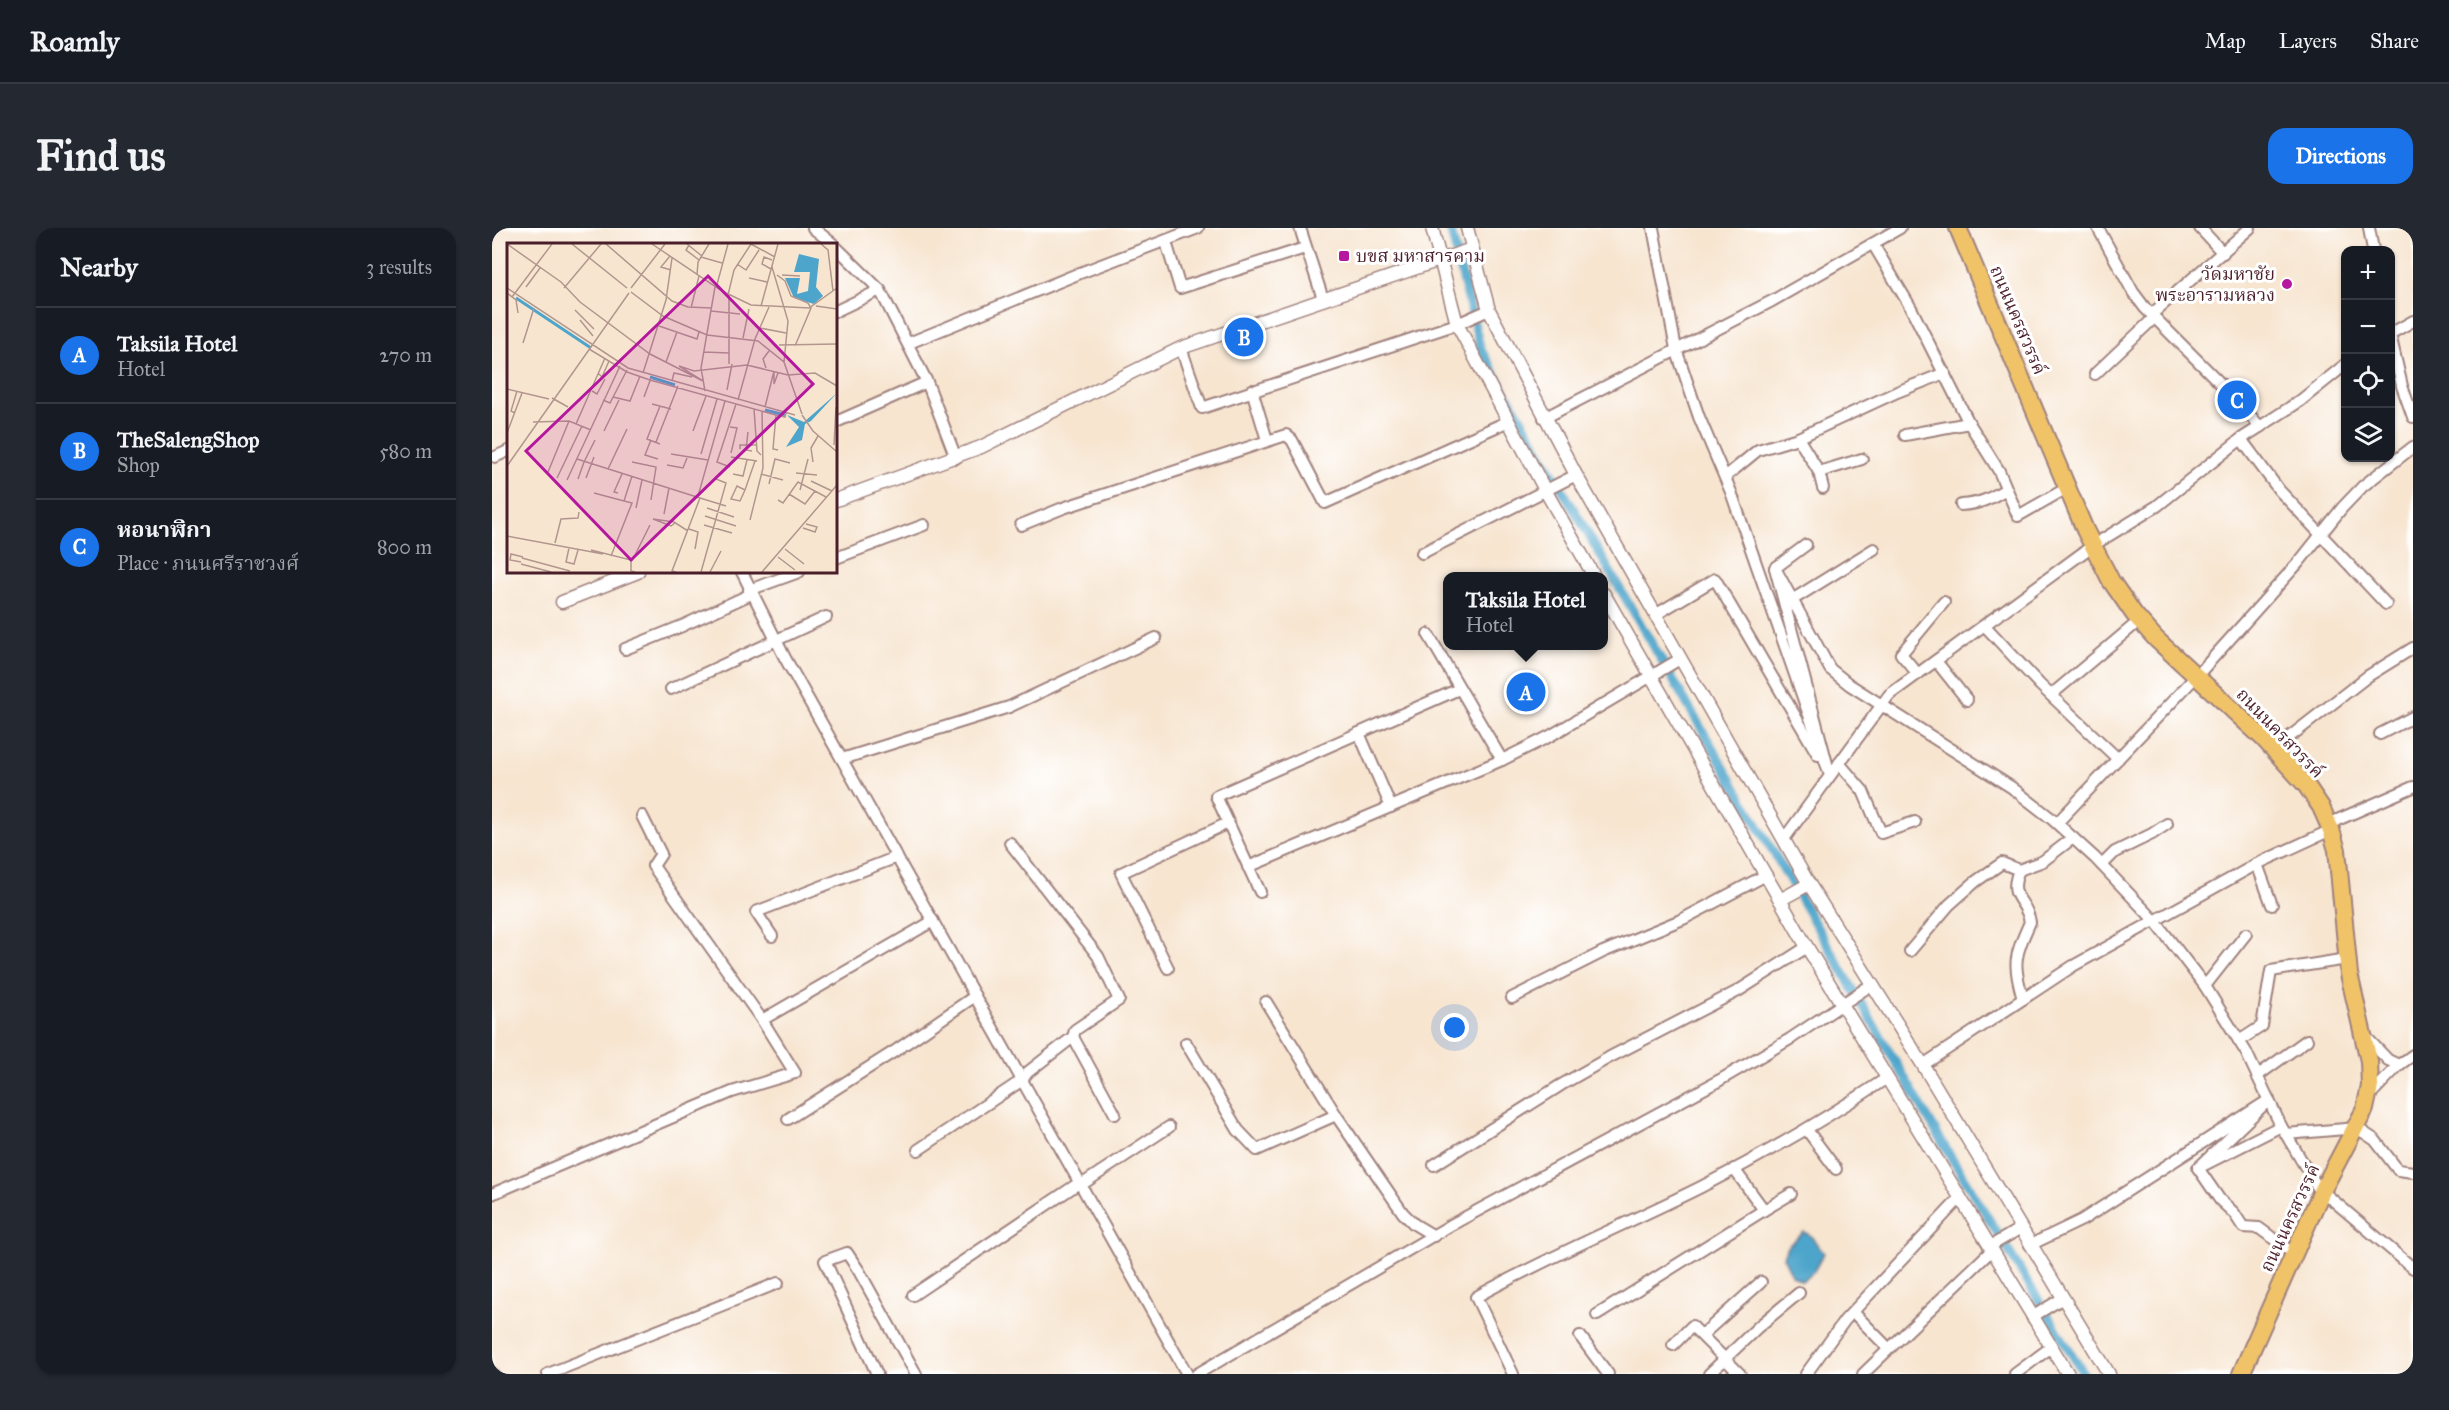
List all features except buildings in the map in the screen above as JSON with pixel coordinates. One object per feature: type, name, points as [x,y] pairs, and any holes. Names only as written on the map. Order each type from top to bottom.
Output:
[{"type":"main road","name":"ถนนนครสวรรค์","points":[[1958,228],[2092,546],[2111,581],[2139,621],[2274,749],[2306,785],[2331,830],[2339,866],[2351,989],[2363,1034],[2370,1074],[2368,1098],[2357,1128],[2322,1192],[2241,1374]]},
{"type":"street","points":[[813,228],[830,243]]},
{"type":"street","points":[[909,343],[1080,273],[1198,228]]},
{"type":"street","points":[[1300,228],[1323,299]]},
{"type":"street","points":[[1432,228],[1457,324],[1545,490],[1592,572]]},
{"type":"street","points":[[1467,228],[1489,310],[1575,475],[1809,885],[1923,1065],[2109,1374]]},
{"type":"street","points":[[1653,228],[1676,349],[1699,417],[1725,477],[1830,775]]},
{"type":"street","points":[[1544,418],[1772,301],[1900,228]]},
{"type":"street","points":[[2098,228],[2133,292],[2153,316],[2237,400],[2260,427]]},
{"type":"street","points":[[2200,228],[2223,253]]},
{"type":"street","points":[[2095,374],[2153,316],[2250,228]]},
{"type":"street","points":[[2369,228],[2372,246]]},
{"type":"street","points":[[1166,242],[1180,288],[1305,248]]},
{"type":"street","points":[[1873,244],[1946,373],[1969,423],[1996,464],[2019,516],[2067,488]]},
{"type":"street","points":[[837,249],[880,290],[927,382],[956,458]]},
{"type":"street","points":[[837,500],[956,458],[1181,348],[1472,249]]},
{"type":"street","points":[[837,311],[880,290]]},
{"type":"street","points":[[1181,348],[1202,408],[1457,324],[1489,310]]},
{"type":"street","points":[[2395,332],[2413,321]]},
{"type":"street","points":[[2395,353],[2402,386],[2413,417]]},
{"type":"street","points":[[1784,839],[1880,704],[1889,695],[1986,627],[2092,546],[2157,506],[2241,440],[2300,401],[2341,368]]},
{"type":"street","points":[[1725,477],[1758,450],[1798,438],[1897,392],[1946,373]]},
{"type":"street","points":[[837,422],[927,382]]},
{"type":"street","points":[[1252,390],[1267,440]]},
{"type":"street","points":[[1021,525],[1063,508],[1286,435],[1292,440],[1325,503],[1509,421]]},
{"type":"street","points":[[1905,435],[1969,423]]},
{"type":"street","points":[[1798,438],[1819,472],[1823,488]]},
{"type":"street","points":[[2241,440],[2279,490],[2386,603]]},
{"type":"street","points":[[2057,823],[2196,677],[2363,486],[2413,447]]},
{"type":"street","points":[[495,457],[507,451]]},
{"type":"street","points":[[1819,472],[1862,459]]},
{"type":"street","points":[[1422,553],[1575,475]]},
{"type":"street","points":[[1961,505],[1987,501],[2006,489]]},
{"type":"street","points":[[837,558],[924,525]]},
{"type":"street","points":[[1774,568],[1806,544]]},
{"type":"street","points":[[1792,600],[1874,549]]},
{"type":"street","points":[[1774,568],[1830,775]]},
{"type":"street","points":[[1774,568],[1830,669],[1850,685],[2011,787],[2057,823],[2155,921],[2205,986],[2239,1041],[2283,1130],[2322,1192],[2413,1268]]},
{"type":"street","points":[[562,602],[635,573]]},
{"type":"street","points":[[742,573],[776,640],[842,759],[1187,1374]]},
{"type":"street","points":[[625,649],[682,626],[751,592],[797,573]]},
{"type":"street","points":[[1655,615],[1715,579],[1830,775]]},
{"type":"street","points":[[1608,601],[1807,947],[2068,1374]]},
{"type":"street","points":[[1918,674],[1901,654],[1944,602]]},
{"type":"street","points":[[671,689],[826,618]]},
{"type":"street","points":[[2051,695],[2139,621]]},
{"type":"street","points":[[1986,627],[2051,695],[2118,759]]},
{"type":"street","points":[[1428,634],[1502,760]]},
{"type":"street","points":[[842,759],[1009,707],[1156,638]]},
{"type":"street","points":[[2274,749],[2368,676],[2413,648]]},
{"type":"street","points":[[1248,867],[1502,760],[1550,736],[1680,659]]},
{"type":"street","points":[[1936,661],[1967,700]]},
{"type":"street","points":[[1260,892],[1216,796],[1459,689]]},
{"type":"street","points":[[2380,734],[2413,717]]},
{"type":"street","points":[[1359,733],[1391,807]]},
{"type":"street","points":[[1839,763],[1863,791],[1881,833],[1915,822]]},
{"type":"street","points":[[1923,1065],[2073,966],[2257,864],[2331,830],[2335,821],[2413,787]]},
{"type":"street","points":[[492,1194],[732,1092],[795,1073],[762,1020],[653,866],[661,854],[642,816]]},
{"type":"street","points":[[1168,968],[1121,873],[1228,823]]},
{"type":"street","points":[[2102,866],[2115,852],[2167,824]]},
{"type":"street","points":[[1910,951],[1949,905],[1975,882],[2002,863],[2019,870],[2043,861],[2073,838]]},
{"type":"street","points":[[918,1150],[1021,1081],[1028,1072],[1073,1036],[1075,1030],[1119,1000],[1098,956],[1010,843]]},
{"type":"street","points":[[772,936],[756,912],[897,857]]},
{"type":"street","points":[[2257,864],[2272,905]]},
{"type":"street","points":[[2019,870],[2014,882],[2014,891],[2030,922],[2017,949],[2015,962],[2015,975],[2023,999]]},
{"type":"street","points":[[1512,998],[1603,952],[1683,919],[1766,875]]},
{"type":"street","points":[[1780,900],[1809,885]]},
{"type":"street","points":[[762,1020],[933,921]]},
{"type":"street","points":[[2205,986],[2246,934]]},
{"type":"street","points":[[1434,1165],[1571,1080],[1738,991],[1807,947]]},
{"type":"street","points":[[2239,1041],[2262,1026],[2271,971],[2347,959]]},
{"type":"street","points":[[1197,1374],[1434,1236],[1720,1080],[1790,1039],[1871,985]]},
{"type":"street","points":[[788,1119],[895,1051],[975,996]]},
{"type":"street","points":[[1266,1002],[1335,1115],[1403,1213],[1414,1224],[1434,1236]]},
{"type":"street","points":[[2363,1034],[2388,1060],[2399,1065]]},
{"type":"street","points":[[1073,1036],[1115,1114]]},
{"type":"street","points":[[2257,1076],[2307,1040]]},
{"type":"street","points":[[1186,1043],[1238,1130],[1257,1150],[1335,1115]]},
{"type":"street","points":[[2368,1098],[2399,1065],[2413,1055]]},
{"type":"street","points":[[1513,1374],[1476,1297],[1545,1260],[1734,1169],[1807,1130],[1887,1078]]},
{"type":"street","points":[[2198,1168],[2269,1100]]},
{"type":"street","points":[[2030,1245],[2082,1220],[2269,1100]]},
{"type":"street","points":[[913,1295],[1169,1127]]},
{"type":"street","points":[[2198,1168],[2283,1130],[2357,1128],[2375,1140],[2398,1170],[2413,1172]]},
{"type":"street","points":[[1807,1130],[1836,1169]]},
{"type":"street","points":[[2198,1168],[2220,1200],[2234,1213],[2243,1227],[2259,1228],[2294,1254]]},
{"type":"street","points":[[1734,1169],[1764,1210]]},
{"type":"street","points":[[1597,1316],[1791,1194]]},
{"type":"street","points":[[1806,1374],[1853,1312],[1960,1198]]},
{"type":"street","points":[[1863,1374],[1956,1286],[1990,1248],[2021,1228]]},
{"type":"street","points":[[877,1374],[825,1261],[847,1254],[859,1270],[916,1374]]},
{"type":"street","points":[[1702,1335],[1761,1282]]},
{"type":"street","points":[[548,1374],[778,1283]]},
{"type":"street","points":[[1709,1374],[1758,1327],[1799,1293]]},
{"type":"street","points":[[2032,1317],[2063,1298]]},
{"type":"street","points":[[1853,1312],[1888,1348]]},
{"type":"street","points":[[1673,1345],[1692,1326],[1740,1374]]},
{"type":"street","points":[[1580,1336],[1608,1374]]},
{"type":"street","points":[[2015,1374],[2050,1348]]},
{"type":"water","points":[[1804,1232],[1810,1235],[1824,1253],[1814,1271],[1802,1281],[1792,1275],[1783,1257],[1787,1247]]},
{"type":"waterway","points":[[1450,228],[1481,350],[1949,1154],[2084,1374]]},
{"type":"place","name":"บขส มหาสารคาม","points":[[1344,256]]},
{"type":"place","name":"วัดมหาชัย พระอารามหลวง","points":[[2287,284]]},
{"type":"place","name":"TheSalengShop","points":[[1244,337]]},
{"type":"place","name":"หอนาฬิกา","points":[[2237,400]]},
{"type":"place","name":"Taksila Hotel","points":[[1526,692]]}]
